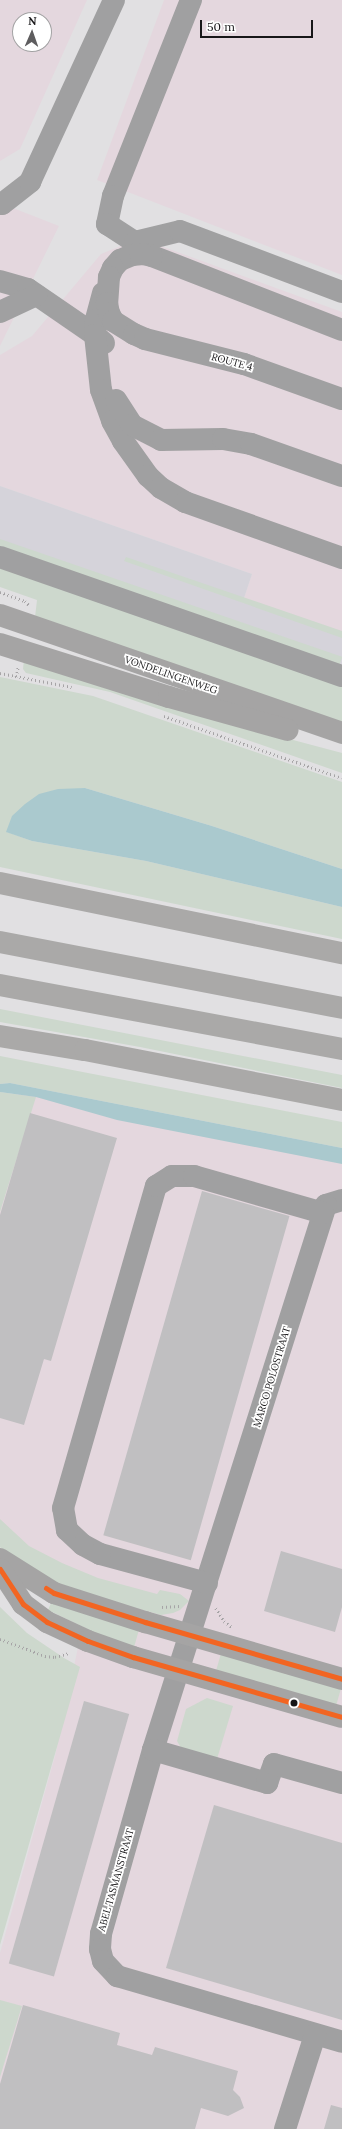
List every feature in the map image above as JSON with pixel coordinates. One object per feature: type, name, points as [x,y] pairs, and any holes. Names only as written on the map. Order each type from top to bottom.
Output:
[{"type":"highway","points":[[0,883],[342,953]]},
{"type":"highway","points":[[0,942],[342,1008]]},
{"type":"highway","points":[[0,985],[342,1049]]},
{"type":"highway","points":[[0,1036],[85,1050],[342,1100]]},
{"type":"main road","name":"VONDELINGENWEG","points":[[0,615],[342,733]]},
{"type":"main road","name":"VONDELINGENWEG","points":[[6,650],[342,746]]},
{"type":"main road","points":[[0,1559],[54,1593],[342,1679]]},
{"type":"main road","points":[[0,1569],[23,1604],[47,1622],[88,1641],[133,1657],[342,1717]]},
{"type":"street","points":[[1,204],[30,182],[114,0]]},
{"type":"street","points":[[191,0],[113,196],[107,224],[135,242],[180,231],[342,292]]},
{"type":"street","points":[[342,330],[152,256],[142,254],[132,254],[120,260],[113,268],[100,303],[107,371],[116,400],[132,425],[143,433],[161,440],[223,439],[251,444],[342,476]]},
{"type":"street","points":[[109,277],[106,303],[113,321],[104,331],[98,370],[105,406],[123,441],[148,476],[161,488],[185,502],[342,558]]},
{"type":"street","name":"ROUTE 4","points":[[0,281],[28,289],[74,322],[104,331],[145,339],[244,364],[342,399]]},
{"type":"street","points":[[0,312],[36,295]]},
{"type":"street","points":[[0,557],[342,676]]},
{"type":"street","points":[[207,1583],[100,1554],[83,1546],[67,1530],[64,1508],[156,1186],[172,1176],[194,1176],[323,1213],[326,1205],[342,1200]]},
{"type":"street","name":"MARCO POLOSTRAAT","points":[[178,1669],[207,1583],[323,1213]]},
{"type":"street","name":"ABEL TASMANSTRAAT","points":[[178,1669],[153,1750],[101,1934],[100,1949],[103,1961],[117,1976],[342,2042]]},
{"type":"street","points":[[153,1750],[267,1783],[274,1764],[342,1783]]},
{"type":"street","points":[[285,2129],[315,2035]]},
{"type":"path","points":[[0,673],[77,688]]},
{"type":"path","points":[[158,714],[342,778]]},
{"type":"path","points":[[0,1638],[45,1656],[55,1657],[73,1652]]},
{"type":"shaded area","points":[[0,0],[87,0],[20,149],[0,161]]},
{"type":"shaded area","points":[[164,0],[342,0],[342,275],[97,180]]},
{"type":"shaded area","points":[[0,203],[59,226],[0,346]]},
{"type":"shaded area","points":[[150,242],[342,312],[342,633],[244,598],[252,574],[0,486],[0,355],[32,336],[101,254],[128,243]]},
{"type":"shaded area","points":[[0,486],[252,574],[244,598],[342,633],[342,670],[0,550]]},
{"type":"shaded area","points":[[0,539],[342,657],[338,670],[0,554]]},
{"type":"shaded area","points":[[126,557],[342,631],[342,638],[124,561]]},
{"type":"shaded area","points":[[0,561],[342,680],[342,726],[35,617],[37,600],[0,587]]},
{"type":"shaded area","points":[[24,659],[263,732],[342,753],[342,773],[110,692],[26,673],[23,669]]},
{"type":"shaded area","points":[[0,677],[93,696],[342,782],[342,869],[212,826],[85,788],[7,832],[32,841],[146,861],[342,907],[342,939],[0,867]]},
{"type":"shaded area","points":[[0,1009],[342,1075],[342,1088],[140,1047],[0,1022]]},
{"type":"shaded area","points":[[0,1056],[342,1122],[342,1148],[10,1083],[0,1084]]},
{"type":"shaded area","points":[[19,1089],[342,1157],[342,2129],[0,2129],[0,1953],[55,1756],[92,1581],[31,1554],[0,1527],[0,1162]]},
{"type":"shaded area","points":[[0,1092],[36,1097],[0,1212]]},
{"type":"shaded area","points":[[0,1519],[29,1546],[62,1563],[98,1578],[157,1594],[160,1590],[180,1594],[189,1601],[180,1610],[161,1615],[84,1594],[51,1581],[5,1552],[0,1547]]},
{"type":"shaded area","points":[[52,1601],[140,1626],[133,1651],[48,1610]]},
{"type":"shaded area","points":[[0,1607],[27,1633],[80,1667],[0,1945]]},
{"type":"shaded area","points":[[222,1650],[342,1684],[335,1708],[215,1674]]},
{"type":"shaded area","points":[[207,1698],[233,1706],[217,1759],[181,1748],[177,1741],[186,1709]]},
{"type":"shaded area","points":[[0,2000],[22,2006],[0,2077]]},
{"type":"water","points":[[85,788],[212,826],[342,869],[342,907],[146,861],[32,841],[6,832],[12,816],[39,794],[58,789]]},
{"type":"water","points":[[10,1083],[342,1148],[342,1164],[117,1120],[36,1097],[0,1092],[0,1084]]},
{"type":"building","points":[[30,1113],[117,1138],[51,1361],[44,1359],[24,1425],[0,1418],[0,1215]]},
{"type":"building","points":[[202,1191],[289,1216],[191,1560],[103,1535]]},
{"type":"building","points":[[281,1551],[342,1569],[342,1607],[335,1632],[264,1611]]},
{"type":"building","points":[[84,1701],[129,1714],[54,1976],[9,1963]]},
{"type":"building","points":[[214,1805],[342,1843],[342,2020],[166,1968]]},
{"type":"building","points":[[23,2005],[120,2033],[117,2045],[152,2055],[155,2047],[238,2071],[233,2090],[240,2097],[244,2108],[228,2116],[201,2108],[195,2129],[0,2129],[0,2084]]},
{"type":"building","points":[[331,2105],[342,2108],[342,2129],[324,2129]]},
{"type":"transit line","points":[[0,1569],[23,1604],[47,1622],[88,1641],[133,1657],[342,1717]]},
{"type":"transit line","points":[[46,1588],[54,1593],[145,1622],[342,1679]]}]
